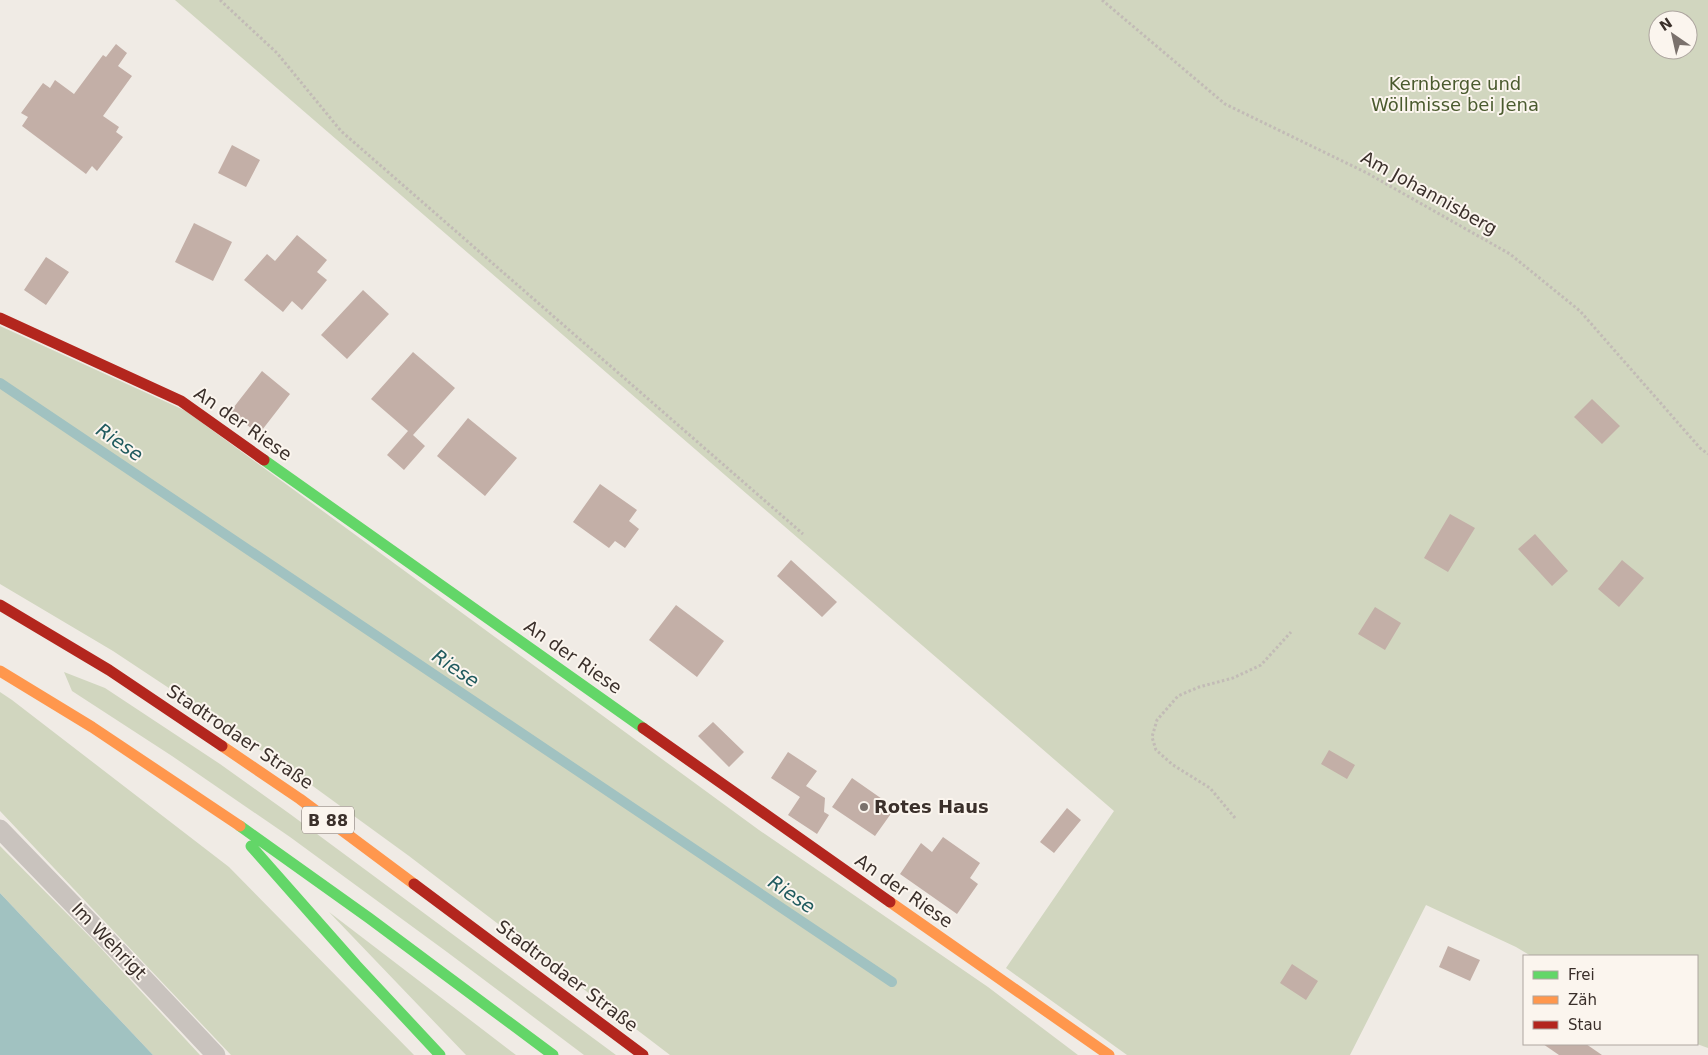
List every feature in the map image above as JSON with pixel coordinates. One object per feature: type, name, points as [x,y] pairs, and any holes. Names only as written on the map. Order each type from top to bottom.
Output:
[{"type":"main road","name":"An der Riese","points":[[0,318],[181,401],[769,818],[1109,1055]]},
{"type":"main road","name":"Stadtrodaer Straße","points":[[0,605],[109,670],[293,794],[643,1055]]},
{"type":"main road","points":[[0,670],[129,750],[220,811],[378,923],[553,1055]]},
{"type":"main road","points":[[220,811],[356,965],[440,1055]]},
{"type":"lane","name":"Im Wehrigt","points":[[0,829],[216,1055]]},
{"type":"path","points":[[220,0],[277,53],[341,131],[803,534]]},
{"type":"path","name":"Am Johannisberg","points":[[1102,0],[1225,104],[1367,174],[1510,254],[1580,311],[1700,448],[1708,454]]},
{"type":"path","points":[[1235,818],[1210,788],[1173,765],[1156,750],[1152,737],[1157,720],[1178,696],[1199,687],[1233,678],[1261,665],[1291,632]]},
{"type":"green space","name":"Kernberge und Wöllmisse bei Jena","points":[[175,0],[1708,0],[1708,1048],[1698,1044],[1698,955],[1529,955],[1426,905],[1350,1055],[1127,1055],[1006,968],[1114,811]]},
{"type":"green space","points":[[0,326],[186,411],[759,830],[988,987],[1078,1055],[670,1055],[409,856],[310,784],[113,651],[0,584]]},
{"type":"green space","points":[[64,672],[105,688],[220,764],[616,1055],[584,1055],[290,837],[172,756],[72,691]]},
{"type":"green space","points":[[0,692],[229,867],[414,1055],[231,1055],[0,811]]},
{"type":"green space","points":[[0,846],[97,944],[200,1055],[153,1055],[0,893]]},
{"type":"green space","points":[[329,912],[516,1055],[466,1055]]},
{"type":"water","points":[[0,893],[153,1055],[0,1055]]},
{"type":"building","points":[[116,44],[127,53],[118,66],[132,76],[103,116],[119,127],[116,132],[123,137],[97,171],[92,166],[86,174],[22,126],[28,117],[21,113],[43,83],[50,88],[55,80],[74,94],[103,55],[106,57]]},
{"type":"building","points":[[232,145],[260,160],[246,187],[218,173]]},
{"type":"building","points":[[194,223],[232,242],[213,281],[175,262]]},
{"type":"building","points":[[297,235],[327,260],[317,272],[327,280],[302,310],[292,301],[283,312],[244,280],[267,254],[275,261]]},
{"type":"building","points":[[46,257],[69,272],[46,305],[24,290]]},
{"type":"building","points":[[363,290],[389,314],[347,359],[321,335]]},
{"type":"building","points":[[413,352],[455,388],[413,435],[425,446],[404,470],[387,455],[408,431],[371,399]]},
{"type":"building","points":[[262,371],[290,394],[259,434],[230,412]]},
{"type":"building","points":[[1592,399],[1620,426],[1602,444],[1574,417]]},
{"type":"building","points":[[468,418],[517,458],[485,496],[437,456]]},
{"type":"building","points":[[600,484],[637,510],[629,521],[639,529],[625,548],[615,541],[609,548],[573,522]]},
{"type":"building","points":[[1450,514],[1475,528],[1448,572],[1424,558]]},
{"type":"building","points":[[1535,534],[1568,571],[1552,586],[1518,549]]},
{"type":"building","points":[[791,560],[837,602],[822,617],[777,576]]},
{"type":"building","points":[[1622,560],[1644,578],[1619,607],[1598,589]]},
{"type":"building","points":[[676,605],[724,641],[697,677],[649,640]]},
{"type":"building","points":[[1375,607],[1401,623],[1385,650],[1358,634]]},
{"type":"building","points":[[713,722],[744,752],[729,767],[698,736]]},
{"type":"building","points":[[1329,750],[1355,765],[1347,779],[1321,764]]},
{"type":"building","points":[[788,752],[817,771],[806,786],[825,798],[824,812],[829,815],[817,834],[788,815],[800,797],[771,778]]},
{"type":"building","name":"Rotes Haus","points":[[852,778],[895,808],[875,836],[832,807]]},
{"type":"building","points":[[1067,808],[1081,820],[1054,853],[1040,842]]},
{"type":"building","points":[[943,837],[980,863],[970,878],[978,884],[957,914],[900,874],[921,843],[932,852]]},
{"type":"building","points":[[1448,946],[1480,960],[1470,981],[1439,967]]},
{"type":"building","points":[[1292,964],[1318,981],[1306,1000],[1280,983]]},
{"type":"building","points":[[1544,1045],[1587,1045],[1602,1055],[1559,1055]]},
{"type":"waterway","name":"Riese","points":[[0,383],[892,982]]},
{"type":"traffic: fast","points":[[264,460],[643,728]]},
{"type":"traffic: fast","points":[[240,826],[369,918],[553,1055]]},
{"type":"traffic: fast","points":[[251,846],[356,965],[440,1055]]},
{"type":"traffic: slow","points":[[0,671],[92,727],[240,826]]},
{"type":"traffic: slow","points":[[222,746],[300,799],[414,884]]},
{"type":"traffic: slow","points":[[890,902],[1109,1055]]},
{"type":"traffic: jam","points":[[0,318],[181,401],[264,460]]},
{"type":"traffic: jam","points":[[0,605],[109,670],[222,746]]},
{"type":"traffic: jam","points":[[643,728],[890,902]]},
{"type":"traffic: jam","points":[[414,884],[643,1055]]},
{"type":"place","name":"Rotes Haus","points":[[864,807]]}]
